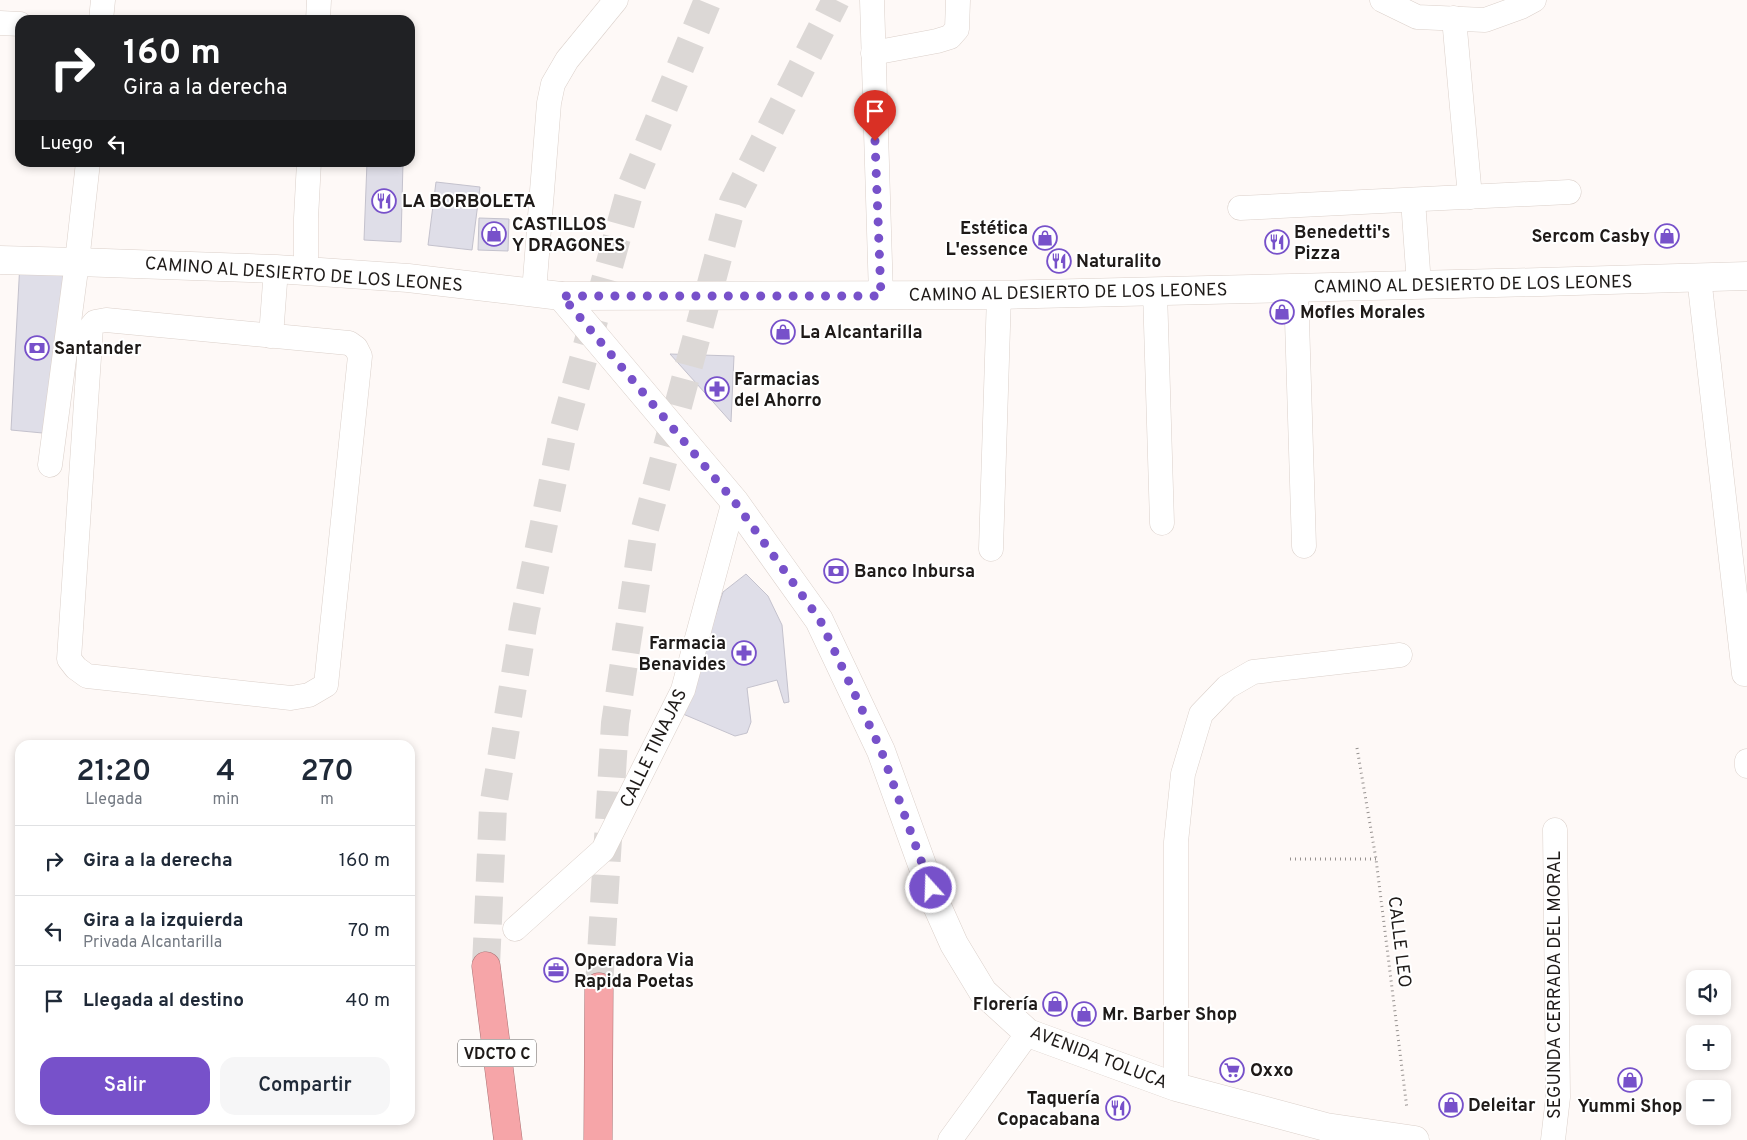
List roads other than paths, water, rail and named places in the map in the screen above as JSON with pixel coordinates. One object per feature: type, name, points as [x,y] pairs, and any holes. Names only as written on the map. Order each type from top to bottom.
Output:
[{"type":"highway","name":"VDCTO C","points":[[486,966],[508,1140]]},
{"type":"highway","points":[[598,1140],[599,987]]},
{"type":"main road","name":"CAMINO AL DESIERTO DE LOS LEONES","points":[[0,260],[276,269],[408,278],[562,296],[999,295],[1747,276]]},
{"type":"main road","name":"AVENIDA TOLUCA","points":[[562,296],[734,501],[820,620],[881,750],[937,906],[954,944],[982,992],[1028,1033],[1176,1086],[1326,1127],[1415,1140]]},
{"type":"street","points":[[102,15],[103,0]]},
{"type":"street","points":[[318,15],[319,0]]},
{"type":"street","points":[[534,292],[549,103],[553,84],[567,60],[616,0]]},
{"type":"street","points":[[872,0],[881,296]]},
{"type":"street","points":[[873,53],[950,37],[957,29],[958,0]]},
{"type":"street","points":[[1382,0],[1417,17],[1485,20],[1521,7],[1534,0]]},
{"type":"street","points":[[1454,18],[1470,197]]},
{"type":"street","points":[[0,23],[15,24]]},
{"type":"street","points":[[50,465],[87,167]]},
{"type":"street","points":[[306,272],[309,167]]},
{"type":"street","points":[[1240,208],[1569,192]]},
{"type":"street","points":[[1413,200],[1419,285]]},
{"type":"street","points":[[271,336],[276,269]]},
{"type":"street","points":[[1699,277],[1744,674]]},
{"type":"street","points":[[1296,288],[1304,546]]},
{"type":"street","points":[[1155,291],[1162,523]]},
{"type":"street","points":[[991,549],[999,295]]},
{"type":"street","points":[[106,320],[271,336],[349,343],[356,348],[360,356],[326,685],[309,695],[291,698],[87,676],[76,668],[69,659],[91,327],[95,322],[106,320]]},
{"type":"street","name":"CALLE TINAJAS","points":[[515,929],[604,850],[683,690],[734,501]]},
{"type":"street","points":[[1176,1086],[1176,842],[1183,774],[1201,714],[1227,687],[1253,672],[1400,655]]},
{"type":"street","points":[[1746,761],[1747,766]]},
{"type":"street","name":"SEGUNDA CERRADA DEL MORAL","points":[[1553,1140],[1558,1098],[1555,830]]},
{"type":"street","points":[[950,1140],[1028,1033]]},
{"type":"tunnel","points":[[486,966],[493,807],[524,620],[563,432],[631,187],[708,0]]},
{"type":"tunnel","points":[[599,987],[615,723],[643,536],[733,202],[836,0]]},
{"type":"place","name":"LA BORBOLETA","points":[[384,201]]},
{"type":"place","name":"CASTILLOS Y DRAGONES","points":[[494,234]]},
{"type":"place","name":"Sercom Casby","points":[[1667,236]]},
{"type":"place","name":"Estética L'essence","points":[[1045,238]]},
{"type":"place","name":"Benedetti's Pizza","points":[[1277,242]]},
{"type":"place","name":"Naturalito","points":[[1059,261]]},
{"type":"place","name":"Mofles Morales","points":[[1282,312]]},
{"type":"place","name":"La Alcantarilla","points":[[783,332]]},
{"type":"place","name":"Santander","points":[[37,348]]},
{"type":"place","name":"Farmacias del Ahorro","points":[[717,389]]},
{"type":"place","name":"Banco Inbursa","points":[[836,571]]},
{"type":"place","name":"Farmacia Benavides","points":[[744,653]]},
{"type":"place","name":"Operadora Via Rapida Poetas","points":[[556,970]]},
{"type":"place","name":"Florería","points":[[1055,1004]]},
{"type":"place","name":"Mr. Barber Shop","points":[[1084,1014]]},
{"type":"place","name":"Oxxo","points":[[1232,1070]]},
{"type":"place","name":"Yummi Shop","points":[[1630,1080]]},
{"type":"place","name":"Deleitar","points":[[1451,1105]]},
{"type":"place","name":"Taquería Copacabana","points":[[1118,1108]]}]
